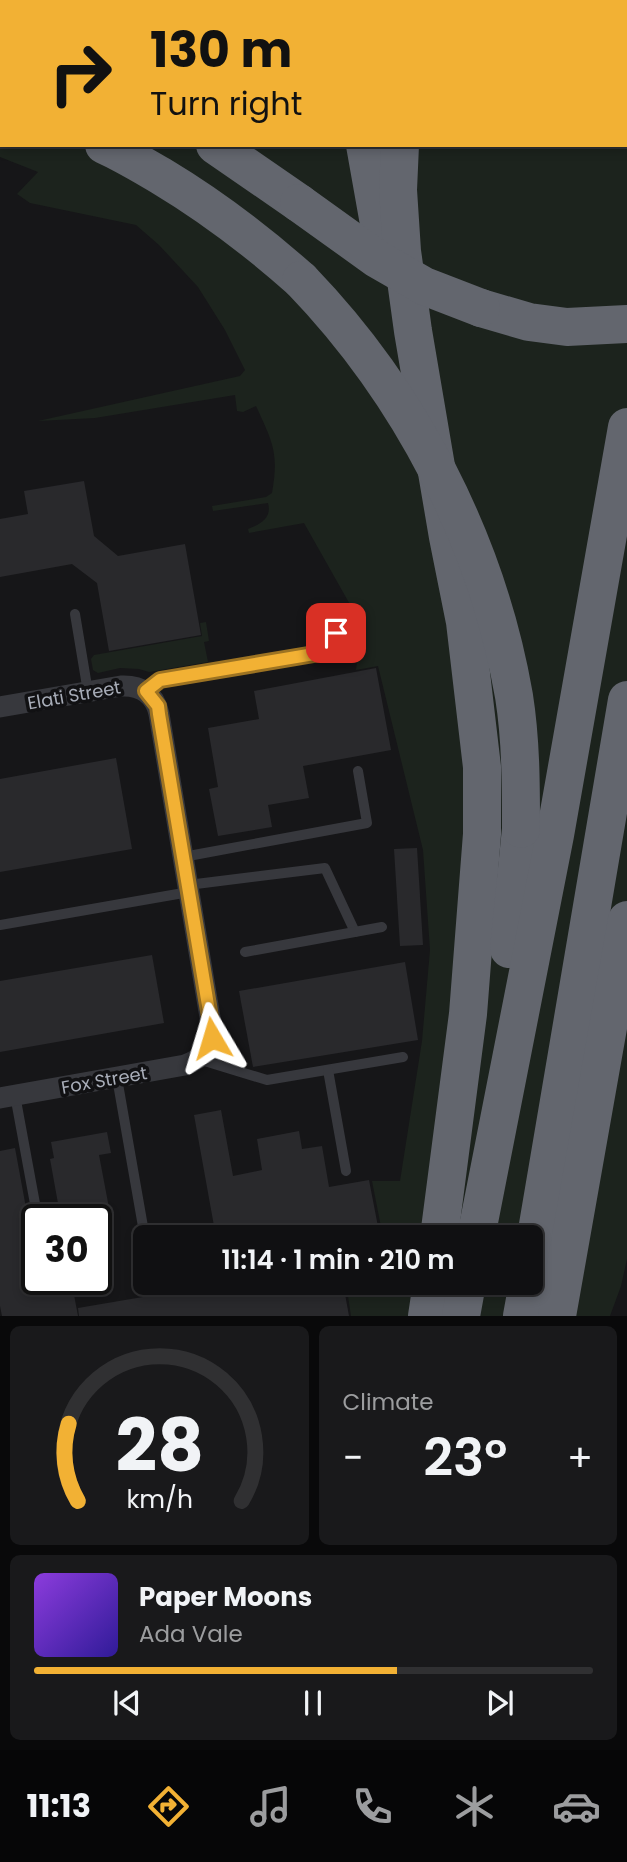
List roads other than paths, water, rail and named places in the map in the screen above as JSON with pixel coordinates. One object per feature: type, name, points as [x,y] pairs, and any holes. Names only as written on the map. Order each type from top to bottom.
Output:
[{"type":"highway","points":[[108,147],[190,193],[239,228],[301,279],[366,355],[410,419],[460,517],[495,611],[514,697],[520,761],[538,832],[516,890],[471,1225]]},
{"type":"highway","points":[[218,147],[377,259],[424,286],[481,308],[529,322],[567,327],[627,324]]},
{"type":"highway","points":[[365,147],[397,323],[448,537]]},
{"type":"highway","points":[[400,147],[398,190],[402,251],[413,331],[465,622],[482,767],[482,834],[468,1014],[441,1225]]},
{"type":"highway","points":[[478,1225],[538,832],[627,427]]},
{"type":"highway","points":[[538,1225],[627,700]]},
{"type":"highway","points":[[558,1316],[627,920]]},
{"type":"highway","points":[[427,1316],[430,1295]]},
{"type":"highway","points":[[459,1316],[463,1295]]},
{"type":"highway","points":[[522,1316],[526,1295]]},
{"type":"street","name":"Elati Street","points":[[0,707],[131,685],[146,691]]},
{"type":"street","points":[[146,691],[158,706],[212,1029],[210,1046],[202,1056]]},
{"type":"street","name":"Fox Street","points":[[8,1097],[174,1068],[202,1056]]},
{"type":"lane","points":[[75,614],[88,692]]},
{"type":"lane","points":[[146,691],[160,680],[320,653],[332,646],[335,640],[334,626]]},
{"type":"lane","points":[[183,857],[367,823],[358,771]]},
{"type":"lane","points":[[0,925],[188,889],[326,868],[355,932]]},
{"type":"lane","points":[[245,952],[382,927]]},
{"type":"lane","points":[[202,1056],[267,1080],[402,1057]]},
{"type":"lane","points":[[328,1070],[346,1171]]},
{"type":"lane","points":[[117,1078],[143,1225]]},
{"type":"lane","points":[[8,1097],[34,1204]]}]
